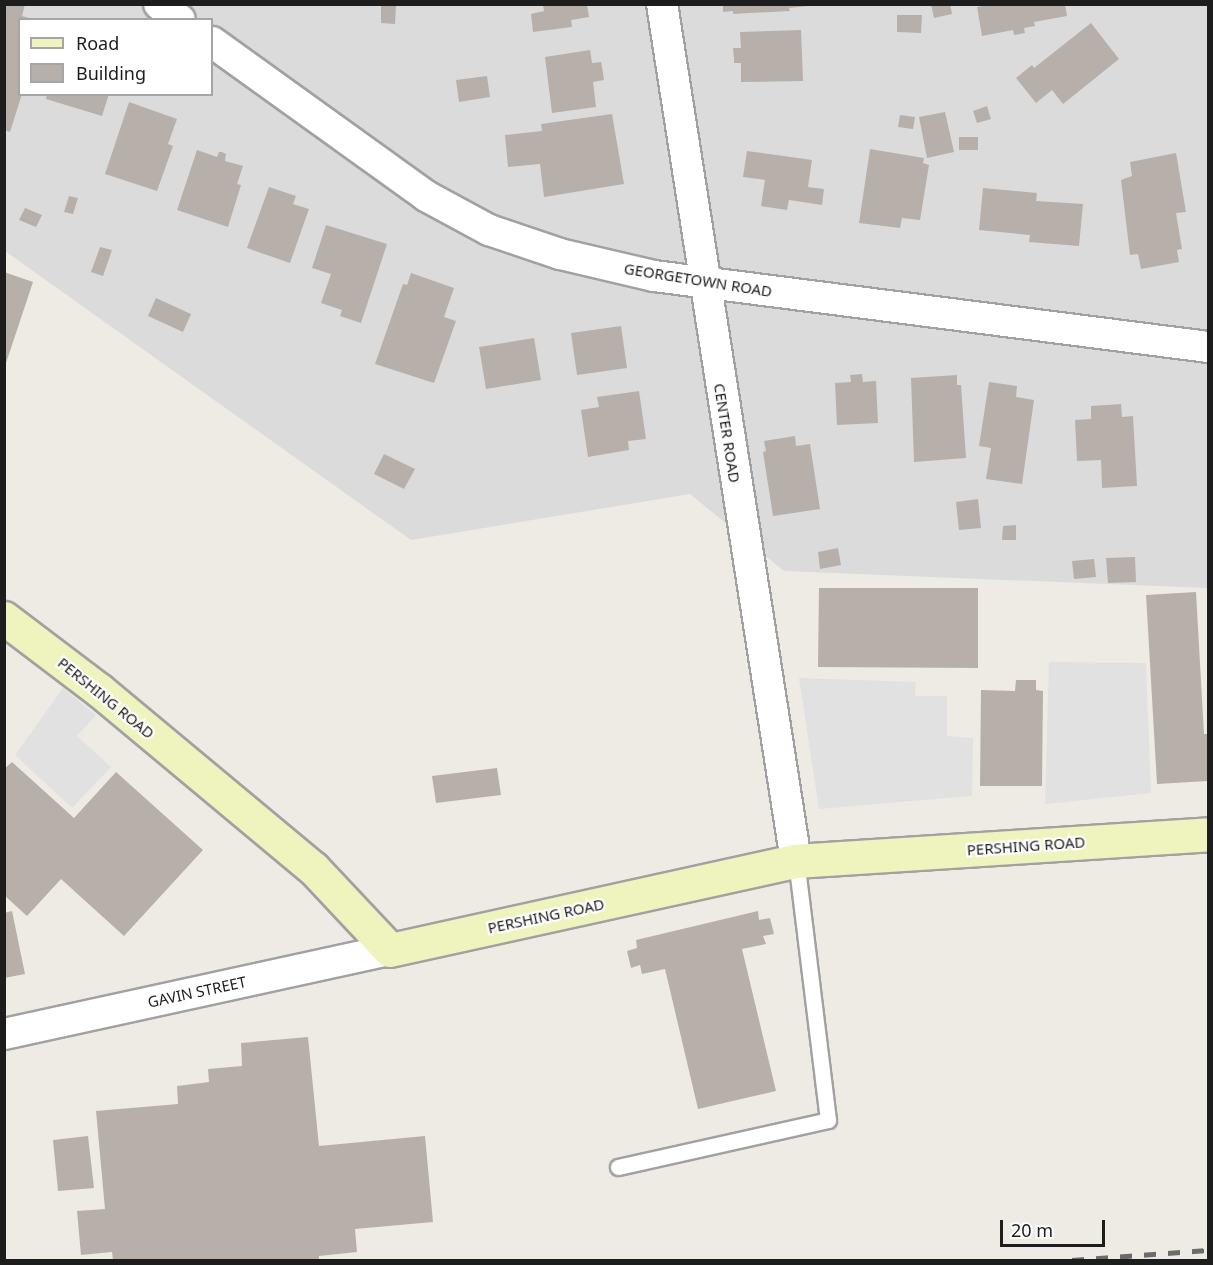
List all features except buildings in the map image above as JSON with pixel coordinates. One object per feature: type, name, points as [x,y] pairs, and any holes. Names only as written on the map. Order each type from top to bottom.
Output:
[{"type":"street","points":[[159,4],[177,18]]},
{"type":"street","name":"CENTER ROAD","points":[[662,4],[796,861]]},
{"type":"street","name":"GEORGETOWN ROAD","points":[[213,43],[426,196],[489,230],[560,254],[654,276],[1209,347]]},
{"type":"street","name":"PERSHING ROAD","points":[[4,618],[99,690],[314,868],[390,950],[796,861],[1209,834]]},
{"type":"street","name":"GAVIN STREET","points":[[4,1034],[390,950]]},
{"type":"lane","points":[[618,1167],[828,1120],[796,861]]},
{"type":"shaded area","points":[[5,5],[1208,5],[1208,588],[784,571],[690,494],[411,540],[5,251]]},
{"type":"shaded area","points":[[1049,662],[1146,663],[1151,793],[1045,804]]},
{"type":"shaded area","points":[[799,678],[916,682],[915,696],[947,696],[947,736],[973,738],[972,796],[819,809]]},
{"type":"shaded area","points":[[63,688],[96,715],[77,736],[111,767],[72,808],[15,755]]},
{"type":"railway","points":[[1072,1260],[1208,1250]]}]
